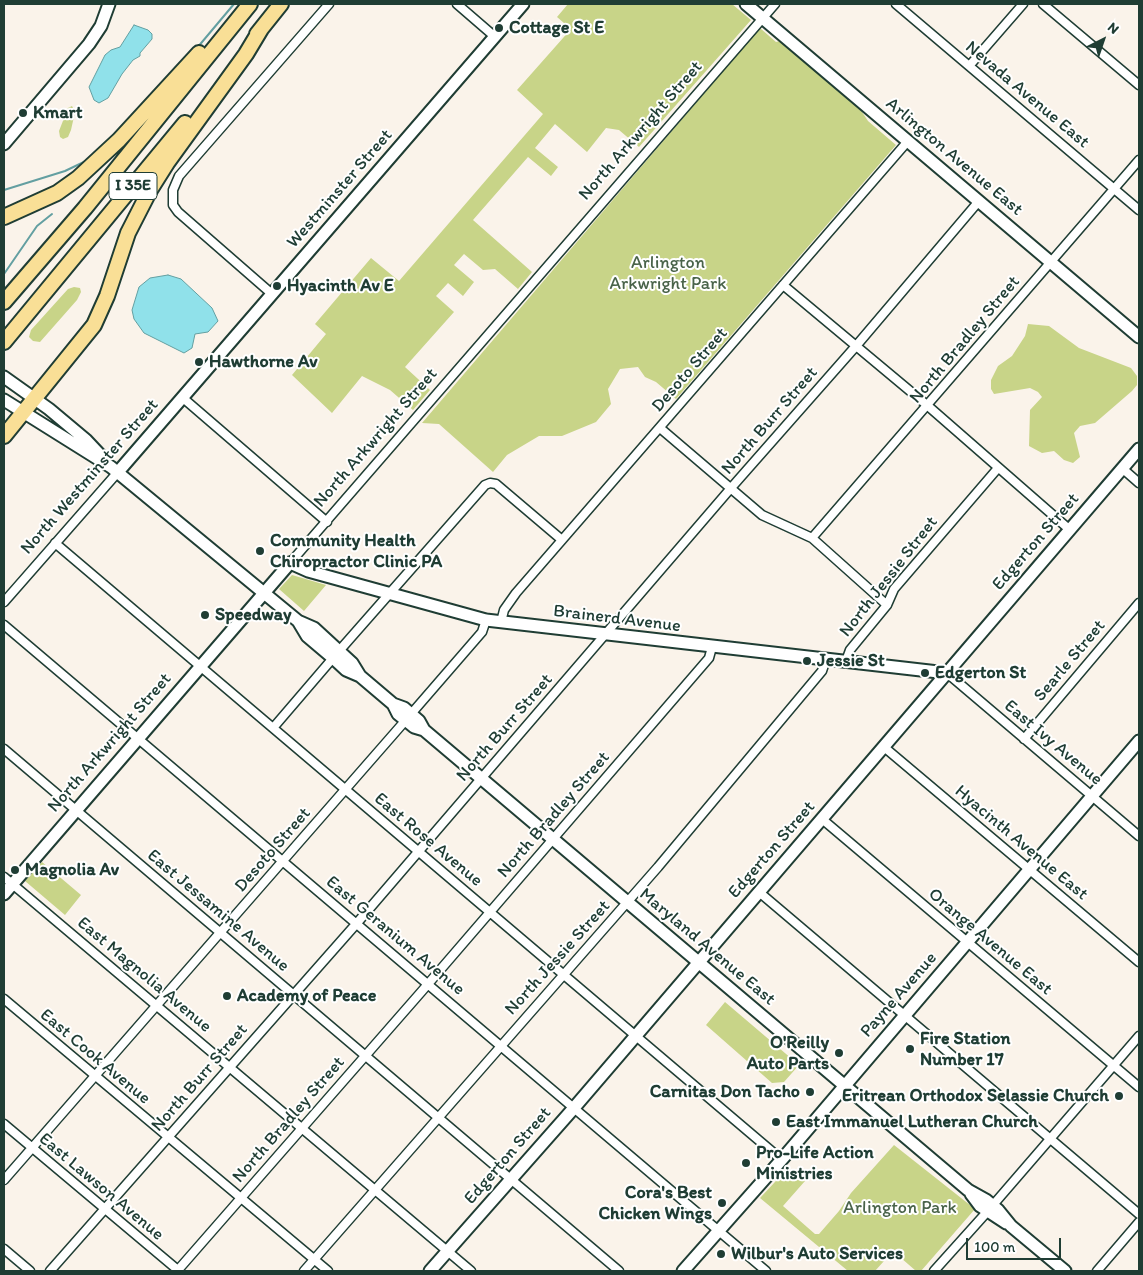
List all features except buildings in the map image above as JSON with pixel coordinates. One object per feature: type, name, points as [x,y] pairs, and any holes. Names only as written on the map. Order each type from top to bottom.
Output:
[{"type":"highway","name":"I 35E","points":[[4,342],[281,4]]},
{"type":"highway","name":"I 35E","points":[[4,302],[85,208],[246,9]]},
{"type":"highway","points":[[4,217],[57,193],[94,164],[219,33],[246,9]]},
{"type":"highway","points":[[4,436],[94,325],[107,296],[128,233],[150,190],[167,163],[246,54],[261,29]]},
{"type":"street","points":[[4,144],[89,44],[101,26],[109,4]]},
{"type":"street","points":[[272,294],[184,217],[175,208],[172,200],[179,176],[329,4]]},
{"type":"street","points":[[457,4],[494,36]]},
{"type":"street","name":"Westminster Street","points":[[183,398],[523,4]]},
{"type":"street","name":"Arlington Avenue East","points":[[746,4],[1139,336]]},
{"type":"street","name":"North Arkwright Street","points":[[4,894],[8,880],[76,810],[775,4]]},
{"type":"street","name":"Nevada Avenue East","points":[[896,4],[1139,210]]},
{"type":"street","points":[[970,65],[1023,4]]},
{"type":"street","points":[[1043,4],[1139,85]]},
{"type":"street","name":"Desoto Street","points":[[502,622],[508,602],[908,141]]},
{"type":"street","name":"North Bradley Street","points":[[812,538],[1139,160]]},
{"type":"street","name":"North Burr Street","points":[[50,1271],[292,994],[357,924],[979,201]]},
{"type":"street","points":[[783,285],[928,406],[1070,530]]},
{"type":"street","points":[[4,377],[34,397],[86,440],[108,464]]},
{"type":"street","points":[[183,398],[327,522]]},
{"type":"street","name":"North Westminster Street","points":[[4,602],[183,398]]},
{"type":"street","points":[[4,400],[108,464]]},
{"type":"street","points":[[660,428],[762,515],[812,538],[887,605]]},
{"type":"street","name":"Edgerton Street","points":[[430,1271],[573,1108],[1139,449]]},
{"type":"street","name":"Maryland Avenue East","points":[[108,464],[298,621],[307,636],[336,655],[346,670],[360,676],[393,704],[398,714],[408,717],[414,727],[424,730],[1065,1271]]},
{"type":"street","name":"North Jessie Street","points":[[846,661],[850,650],[887,605],[894,589],[998,468]]},
{"type":"street","points":[[1122,469],[1139,483]]},
{"type":"street","points":[[273,728],[485,485],[490,483],[496,484],[562,540]]},
{"type":"street","name":"East Rose Avenue","points":[[55,543],[782,1160]]},
{"type":"street","name":"Brainerd Avenue","points":[[290,564],[388,594],[486,620],[606,636],[947,673]]},
{"type":"street","name":"Searle Street","points":[[1024,739],[1139,603]]},
{"type":"street","name":"Desoto Street","points":[[4,1180],[221,934],[482,632],[486,620]]},
{"type":"street","name":"East Geranium Avenue","points":[[4,625],[766,1271]]},
{"type":"street","name":"North Bradley Street","points":[[178,1271],[709,658],[712,647]]},
{"type":"street","name":"North Jessie Street","points":[[304,1271],[627,903],[822,671],[826,659]]},
{"type":"street","name":"East Ivy Avenue","points":[[947,673],[1139,836]]},
{"type":"street","name":"Payne Avenue","points":[[683,1271],[782,1160],[1139,741]]},
{"type":"street","name":"Hyacinth Avenue East","points":[[884,746],[1139,962]]},
{"type":"street","name":"East Jessamine Avenue","points":[[4,749],[619,1271]]},
{"type":"street","name":"Orange Avenue East","points":[[822,819],[1139,1088]]},
{"type":"street","name":"East Magnolia Avenue","points":[[8,880],[471,1271]]},
{"type":"street","points":[[759,892],[1139,1214]]},
{"type":"street","name":"East Cook Avenue","points":[[4,999],[328,1271]]},
{"type":"street","points":[[934,1271],[1139,1036]]},
{"type":"street","name":"East Lawson Avenue","points":[[4,1124],[178,1271]]},
{"type":"street","points":[[1097,1271],[1139,1222]]},
{"type":"street","points":[[4,1249],[30,1271]]},
{"type":"green space","points":[[568,4],[732,4],[751,20],[639,147],[619,130],[606,128],[587,152],[555,124],[535,148],[558,167],[551,176],[528,157],[473,220],[532,272],[518,289],[495,269],[483,270],[464,254],[454,265],[474,282],[463,296],[448,283],[436,296],[454,312],[405,367],[430,390],[413,410],[390,390],[362,376],[332,413],[292,375],[326,334],[315,324],[371,258],[399,281],[543,114],[517,90],[571,29],[557,17]]},
{"type":"green space","name":"Arlington Arkwright Park","points":[[760,28],[776,42],[780,41],[860,109],[868,121],[896,145],[676,399],[656,382],[645,377],[638,367],[620,369],[608,389],[611,404],[596,422],[562,436],[539,436],[507,455],[493,472],[439,424],[422,423]]},
{"type":"green space","points":[[72,106],[75,112],[71,130],[68,137],[63,139],[60,137],[59,131],[68,108]]},
{"type":"green space","points":[[80,288],[81,292],[77,300],[40,342],[33,341],[29,337],[31,330],[68,289]]},
{"type":"green space","points":[[1028,324],[1049,326],[1079,348],[1131,368],[1137,376],[1137,385],[1132,391],[1095,423],[1080,426],[1074,433],[1080,457],[1073,463],[1064,460],[1054,451],[1042,453],[1029,446],[1030,410],[1042,397],[1038,392],[1030,388],[994,394],[991,389],[991,380],[998,366],[1012,356],[1025,336]]},
{"type":"green space","points":[[292,575],[326,585],[304,611],[279,589]]},
{"type":"green space","points":[[42,862],[81,895],[65,915],[25,881]]},
{"type":"green space","points":[[725,1002],[799,1065],[784,1082],[772,1083],[706,1025]]},
{"type":"green space","name":"Arlington Park","points":[[894,1145],[975,1209],[921,1271],[916,1271],[893,1251],[875,1271],[848,1271],[760,1198],[788,1168],[805,1181],[783,1206],[815,1234],[819,1234],[839,1211],[851,1193]]},
{"type":"water","points":[[134,25],[148,30],[152,34],[152,39],[140,53],[140,56],[133,60],[122,74],[108,98],[99,103],[94,100],[89,87],[105,55],[111,50],[120,47]]},
{"type":"water","points":[[168,275],[181,279],[212,308],[218,321],[208,332],[195,334],[192,348],[184,353],[144,333],[134,319],[132,310],[139,287],[150,278]]},
{"type":"waterway","points":[[197,48],[234,4]]},
{"type":"waterway","points":[[4,190],[65,171],[88,160]]},
{"type":"waterway","points":[[4,274],[37,226],[52,214]]},
{"type":"place","name":"Cottage St E","points":[[499,28]]},
{"type":"place","name":"Kmart","points":[[23,113]]},
{"type":"place","name":"Hyacinth Av E","points":[[277,286]]},
{"type":"place","name":"Hawthorne Av","points":[[199,362]]},
{"type":"place","name":"Community Health Chiropractor Clinic PA","points":[[260,551]]},
{"type":"place","name":"Speedway","points":[[205,615]]},
{"type":"place","name":"Jessie St","points":[[807,661]]},
{"type":"place","name":"Edgerton St","points":[[925,673]]},
{"type":"place","name":"Magnolia Av","points":[[15,870]]},
{"type":"place","name":"Academy of Peace","points":[[227,996]]},
{"type":"place","name":"Fire Station Number 17","points":[[910,1049]]},
{"type":"place","name":"O'Reilly Auto Parts","points":[[839,1053]]},
{"type":"place","name":"Carnitas Don Tacho","points":[[810,1092]]},
{"type":"place","name":"Eritrean Orthodox Selassie Church","points":[[1119,1096]]},
{"type":"place","name":"East Immanuel Lutheran Church","points":[[776,1122]]},
{"type":"place","name":"Pro-Life Action Ministries","points":[[746,1163]]},
{"type":"place","name":"Cora's Best Chicken Wings","points":[[722,1203]]},
{"type":"place","name":"Wilbur's Auto Services","points":[[721,1254]]}]
